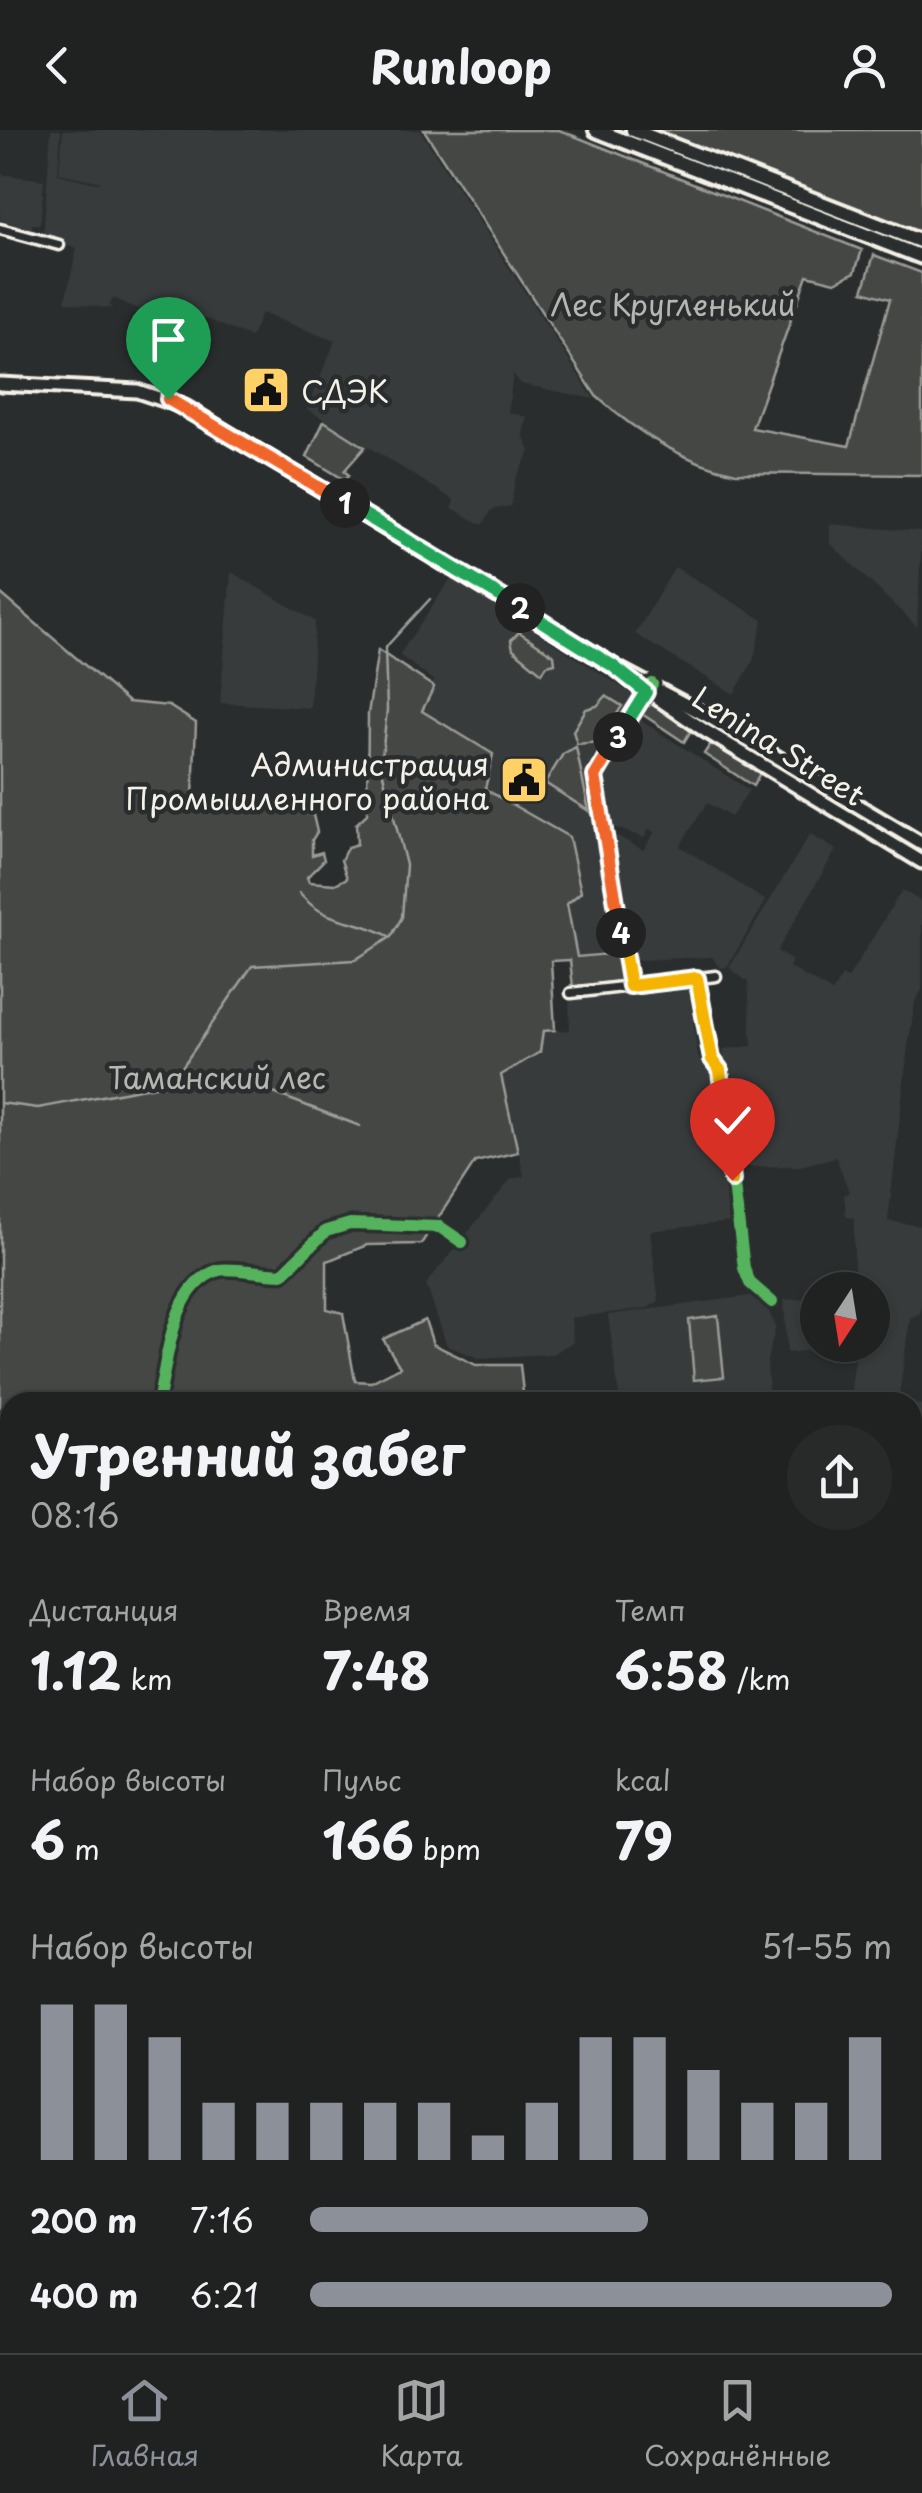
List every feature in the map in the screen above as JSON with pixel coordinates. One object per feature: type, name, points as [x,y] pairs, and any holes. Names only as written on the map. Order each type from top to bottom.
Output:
[{"type":"main road","points":[[596,130],[922,257]]},
{"type":"main road","points":[[633,130],[922,242]]},
{"type":"main road","name":"Lenina Street","points":[[0,384],[137,391],[185,407],[649,688],[922,862]]},
{"type":"main road","name":"Lenina Street","points":[[649,688],[922,844]]},
{"type":"street","points":[[0,229],[59,245]]},
{"type":"street","points":[[630,986],[595,776],[649,688]]},
{"type":"street","points":[[571,993],[716,976]]},
{"type":"street","points":[[697,978],[708,1053],[720,1070],[745,1276],[772,1302]]},
{"type":"shaded area","points":[[51,130],[61,130],[58,174],[96,183],[102,182],[59,173],[63,130],[420,130],[594,399],[521,384],[513,374],[508,412],[527,417],[523,434],[530,451],[515,480],[511,506],[492,510],[483,525],[452,508],[454,500],[307,409],[335,341],[261,313],[251,338],[182,308],[177,318],[160,320],[114,298],[109,305],[113,309],[65,302],[77,248],[43,237]]},
{"type":"shaded area","points":[[0,174],[44,180],[40,225],[32,224],[32,229],[0,220]]},
{"type":"shaded area","points":[[830,524],[922,532],[917,627],[830,543]]},
{"type":"shaded area","points":[[675,567],[763,620],[753,661],[734,694],[635,634]]},
{"type":"shaded area","points":[[231,572],[315,621],[310,708],[220,703]]},
{"type":"shaded area","points":[[452,577],[637,697],[586,775],[618,950],[577,956],[568,905],[581,891],[570,837],[485,788],[493,753],[422,710],[434,681],[399,655]]},
{"type":"shaded area","points":[[637,718],[749,790],[731,817],[707,803],[680,846],[766,901],[727,967],[720,968],[712,957],[636,960],[614,834],[643,850],[655,832],[649,829],[644,838],[613,827],[604,772]]},
{"type":"shaded area","points":[[810,834],[836,850],[777,951],[792,961],[789,967],[832,992],[842,976],[848,978],[902,890],[922,902],[922,990],[915,1002],[908,1047],[888,1221],[922,1226],[920,1313],[910,1318],[899,1392],[850,1392],[855,1362],[890,1362],[890,1272],[854,1272],[854,1218],[846,1217],[844,1195],[849,1192],[836,1157],[800,1166],[736,1167],[723,1049],[752,1046],[748,982],[729,968]]},
{"type":"shaded area","points":[[694,984],[703,1053],[715,1071],[731,1222],[650,1231],[659,1301],[648,1308],[571,1318],[573,1342],[552,1354],[479,1358],[447,1346],[426,1284],[511,1179],[524,1176],[502,1075],[540,1054],[543,1032],[570,1030],[569,1000]]},
{"type":"shaded area","points":[[750,1296],[768,1310],[776,1327],[767,1360],[769,1392],[619,1392],[608,1315]]},
{"type":"shaded area","points":[[800,1299],[800,1351],[787,1353],[784,1300]]},
{"type":"green space","name":"Лес Кругленький","points":[[424,130],[559,130],[862,250],[855,272],[835,282],[807,275],[752,428],[849,446],[890,299],[863,291],[874,255],[922,273],[922,475],[736,473],[679,453],[627,422],[596,396]]},
{"type":"green space","points":[[648,130],[922,130],[922,235]]},
{"type":"green space","points":[[324,421],[365,447],[344,471],[349,475],[345,480],[307,457]]},
{"type":"green space","name":"Таманский лес","points":[[0,593],[128,702],[169,706],[196,723],[193,796],[264,801],[313,815],[317,832],[312,840],[312,855],[322,852],[324,860],[307,877],[309,882],[335,884],[347,878],[341,860],[347,848],[357,844],[356,824],[367,814],[368,714],[378,650],[434,687],[422,711],[493,754],[485,789],[569,837],[581,892],[567,904],[577,957],[619,953],[623,981],[573,987],[570,960],[551,961],[555,1030],[543,1031],[540,1052],[501,1075],[518,1152],[475,1162],[421,1244],[367,1245],[327,1261],[327,1309],[343,1313],[355,1381],[371,1382],[400,1367],[383,1339],[425,1320],[433,1344],[476,1365],[520,1365],[523,1392],[0,1392]]},
{"type":"green space","points":[[519,632],[554,655],[555,663],[547,665],[542,673],[513,649],[511,640]]},
{"type":"green space","points":[[606,696],[622,706],[600,742],[577,744],[573,731],[586,709],[597,706]]},
{"type":"green space","points":[[651,704],[692,729],[684,742],[639,712]]},
{"type":"green space","points":[[683,706],[922,851],[922,856],[706,726]]},
{"type":"green space","points":[[713,740],[761,771],[753,786],[704,754]]},
{"type":"green space","points":[[576,747],[589,811],[545,783],[563,754]]},
{"type":"green space","points":[[718,1316],[724,1377],[694,1380],[689,1320]]},
{"type":"waterway","points":[[0,1103],[38,1108],[171,1083],[252,966],[355,960],[391,937],[402,917],[406,865],[381,766],[387,710],[385,648],[430,599]]},
{"type":"waterway","points":[[299,893],[330,916],[389,936]]},
{"type":"waterway","points":[[174,1083],[255,1086],[360,1126]]},
{"type":"cycle path","points":[[630,986],[595,776],[652,684]]},
{"type":"cycle path","points":[[697,978],[707,1053],[720,1070],[744,1268],[750,1283],[772,1302]]},
{"type":"cycle path","points":[[160,1392],[181,1308],[190,1291],[219,1270],[282,1274],[326,1231],[350,1224],[440,1227],[462,1242]]},
{"type":"place","name":"СДЭК","points":[[266,390]]},
{"type":"place","name":"Администрация Промышленного района","points":[[524,780]]},
{"type":"route","points":[[168,399],[206,418],[522,610],[613,666],[646,692],[595,776],[630,986],[697,978],[708,1053],[720,1070],[732,1180]]}]
